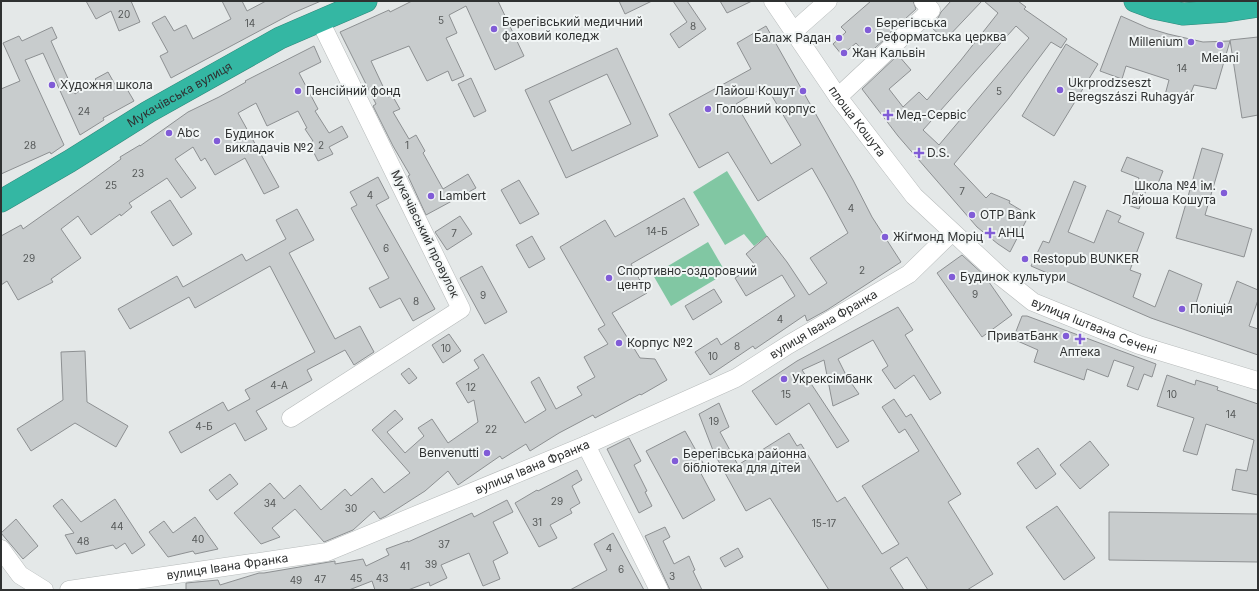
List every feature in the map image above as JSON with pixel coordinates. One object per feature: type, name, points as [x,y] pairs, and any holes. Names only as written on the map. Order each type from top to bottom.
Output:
[{"type":"highway","name":"Мукачівська вулиця","points":[[1,201],[70,161],[148,112],[280,38],[366,1]]},
{"type":"highway","points":[[1135,1],[1154,8],[1183,14],[1226,11],[1258,6]]},
{"type":"street","name":"площа Кошута","points":[[773,1],[838,97],[914,196],[952,232]]},
{"type":"street","points":[[793,32],[828,1]]},
{"type":"street","points":[[838,97],[931,10],[923,1]]},
{"type":"street","name":"Мукачівський провулок","points":[[291,418],[461,309],[320,21]]},
{"type":"street","name":"вулиця Івана Франка","points":[[69,590],[327,552],[586,445],[736,378],[909,274],[952,232]]},
{"type":"street","name":"вулиця Іштвана Сечені","points":[[952,232],[999,275],[1033,302],[1138,345],[1258,381]]},
{"type":"street","points":[[586,445],[659,590]]},
{"type":"street","points":[[1,549],[20,574],[44,590]]},
{"type":"green space","points":[[727,171],[767,236],[754,246],[744,234],[725,245],[693,192]]},
{"type":"green space","points":[[708,242],[726,273],[671,306],[653,275]]},
{"type":"building","points":[[86,1],[131,1],[140,22],[119,31],[111,11],[96,19]]},
{"type":"building","points":[[222,1],[242,1],[247,11],[266,1],[321,1],[293,13],[171,78],[160,56],[168,52],[152,23],[165,16],[174,31],[186,25],[193,39],[231,19]]},
{"type":"building","points":[[412,1],[498,1],[524,56],[495,70],[466,6],[449,15],[457,33],[446,38],[464,76],[452,81],[448,71],[427,81],[409,46],[371,61],[388,97],[392,95],[400,109],[393,112],[409,139],[416,135],[425,151],[423,153],[443,189],[468,174],[476,188],[426,215],[408,176],[410,175],[393,146],[373,106],[376,104],[340,32],[389,10],[390,12]]},
{"type":"building","name":"Берегівський медичний фаховий коледж","points":[[619,1],[652,1],[625,14]]},
{"type":"building","points":[[673,1],[687,1],[706,29],[679,48],[670,34],[687,22]]},
{"type":"building","points":[[720,1],[752,1],[727,13]]},
{"type":"building","name":"Берегівська Реформатська церква","points":[[871,1],[913,1],[916,9],[867,55],[856,43],[842,55],[833,44],[846,32],[841,27]]},
{"type":"building","points":[[951,1],[982,1],[945,40],[930,26]]},
{"type":"building","points":[[984,1],[1018,1],[1026,7],[1024,9],[1067,39],[1061,48],[1051,42],[1009,98],[954,164],[986,198],[991,193],[1010,201],[1009,203],[1029,215],[1010,252],[977,227],[898,136],[862,89],[898,55],[911,70],[889,89],[903,107],[919,92],[927,100],[998,13]],"holes":[[[1016,26],[1029,38],[939,145],[923,130]]]},
{"type":"building","points":[[1121,16],[1148,28],[1168,34],[1203,42],[1230,41],[1216,89],[1194,85],[1188,100],[1182,100],[1165,95],[1169,80],[1126,66],[1122,79],[1100,71]]},
{"type":"building","points":[[766,26],[853,180],[872,217],[901,262],[827,310],[807,321],[805,315],[755,349],[753,346],[710,375],[695,352],[717,338],[721,345],[795,296],[782,275],[746,296],[735,278],[755,265],[746,254],[767,236],[787,262],[809,295],[827,283],[810,258],[848,233],[812,168],[758,201],[728,152],[699,168],[669,114],[751,69],[737,43]],"holes":[[[766,86],[801,145],[771,164],[736,104]]]},
{"type":"building","points":[[52,27],[57,38],[51,41],[75,94],[96,80],[95,79],[108,72],[117,88],[124,84],[134,101],[103,118],[104,120],[80,135],[43,53],[25,60],[64,145],[51,154],[50,152],[1,174],[1,89],[20,81],[3,43],[19,36],[22,41]]},
{"type":"building","points":[[1258,37],[1258,115],[1242,118],[1230,40]]},
{"type":"building","name":"Ukrprodzseszt Beregszászi Ruhagyár","points":[[1066,44],[1098,64],[1054,136],[1022,116]]},
{"type":"building","points":[[314,46],[321,62],[299,73],[318,109],[315,111],[329,133],[342,126],[348,137],[329,147],[333,154],[318,161],[309,143],[313,141],[305,129],[307,128],[298,111],[267,126],[256,103],[238,113],[279,187],[264,194],[245,158],[215,175],[205,158],[201,161],[193,147],[175,159],[196,188],[181,198],[167,178],[129,203],[132,207],[121,216],[120,214],[91,235],[78,216],[61,229],[81,258],[51,279],[53,282],[18,300],[7,281],[1,285],[1,236],[21,225],[23,229],[121,159],[120,157],[140,146],[188,112]]},
{"type":"building","points":[[617,48],[658,136],[566,178],[525,90]],"holes":[[[607,74],[631,124],[572,151],[549,101]]]},
{"type":"building","points":[[471,78],[486,111],[474,117],[458,84]]},
{"type":"building","points":[[1202,148],[1223,154],[1205,215],[1252,229],[1244,257],[1176,238]]},
{"type":"building","points":[[1127,157],[1163,171],[1157,186],[1149,182],[1139,209],[1128,205],[1139,178],[1121,171]]},
{"type":"building","points":[[378,177],[389,198],[376,205],[435,309],[413,321],[400,298],[380,308],[369,288],[389,278],[351,208],[357,205],[350,192]]},
{"type":"building","points":[[519,180],[539,214],[520,224],[501,190]]},
{"type":"building","points":[[1074,181],[1086,186],[1068,232],[1094,243],[1107,210],[1121,216],[1118,222],[1144,233],[1130,270],[1141,274],[1133,297],[1155,307],[1169,270],[1202,284],[1196,303],[1225,314],[1237,281],[1258,290],[1258,300],[1249,326],[1258,329],[1258,355],[1151,318],[1031,266],[1043,241],[1049,243]]},
{"type":"building","points":[[684,198],[699,225],[631,264],[647,293],[612,313],[640,358],[655,359],[667,380],[595,418],[593,415],[559,433],[530,451],[526,444],[502,459],[500,456],[458,485],[448,471],[425,491],[386,516],[380,519],[374,511],[353,530],[324,542],[295,509],[272,528],[280,537],[261,544],[234,513],[270,483],[284,499],[300,485],[321,510],[345,489],[351,496],[372,478],[384,493],[410,473],[372,430],[395,410],[403,419],[387,432],[405,453],[424,436],[418,428],[432,419],[448,443],[478,422],[474,400],[468,403],[456,383],[479,368],[474,360],[483,354],[525,423],[546,410],[531,382],[539,377],[556,409],[582,395],[577,387],[595,377],[584,357],[608,344],[598,329],[605,325],[560,247],[605,220],[615,237]]},
{"type":"building","points":[[170,200],[192,234],[173,246],[151,212]]},
{"type":"building","points":[[297,209],[314,240],[289,253],[335,339],[360,326],[374,352],[354,365],[345,350],[307,370],[312,380],[256,411],[267,429],[245,441],[235,423],[181,453],[169,432],[223,402],[228,411],[250,399],[245,390],[315,352],[270,266],[195,308],[189,297],[130,329],[118,309],[177,276],[183,287],[242,254],[246,261],[286,239],[276,220]]},
{"type":"building","points":[[460,216],[472,234],[447,250],[435,232]]},
{"type":"building","points":[[532,236],[545,259],[529,268],[516,245]]},
{"type":"building","points":[[962,255],[984,275],[1012,315],[982,337],[937,273]]},
{"type":"building","points":[[482,266],[507,312],[485,324],[460,278]]},
{"type":"building","points":[[714,289],[722,302],[693,320],[685,306]]},
{"type":"building","points":[[898,307],[913,330],[905,335],[941,393],[930,400],[914,375],[895,389],[882,370],[888,366],[873,340],[838,359],[847,377],[859,394],[833,406],[824,360],[802,370],[849,441],[837,448],[809,403],[776,425],[752,391],[797,361]]},
{"type":"building","points":[[1022,316],[1027,316],[1156,364],[1152,377],[1144,374],[1138,390],[1127,386],[1134,367],[1114,360],[1108,377],[1087,369],[1084,380],[1034,362],[1038,350],[1013,339]]},
{"type":"building","points":[[449,334],[461,351],[443,363],[432,345]]},
{"type":"building","points":[[85,351],[87,402],[128,426],[116,447],[75,423],[31,451],[17,429],[63,400],[61,352]]},
{"type":"building","points":[[409,368],[417,378],[409,384],[401,374]]},
{"type":"building","points":[[1167,375],[1195,385],[1196,380],[1218,387],[1217,390],[1258,404],[1258,495],[1232,490],[1236,469],[1247,471],[1254,440],[1206,424],[1197,455],[1183,451],[1194,418],[1157,406]]},
{"type":"building","points":[[894,399],[906,417],[911,414],[961,494],[948,502],[993,574],[967,590],[928,590],[907,557],[890,568],[904,590],[829,590],[770,498],[746,511],[714,453],[699,414],[719,403],[729,427],[720,432],[738,465],[789,433],[797,446],[801,444],[837,502],[845,497],[882,554],[899,544],[862,486],[919,451],[905,429],[899,433],[882,407]]},
{"type":"building","points":[[685,431],[703,463],[697,466],[715,500],[683,519],[646,451]]},
{"type":"building","points":[[629,438],[641,461],[634,465],[647,491],[645,492],[652,506],[639,513],[607,449]]},
{"type":"building","points":[[1090,441],[1109,465],[1080,489],[1060,465]]},
{"type":"building","points":[[1038,448],[1056,474],[1036,489],[1017,463]]},
{"type":"building","points":[[577,470],[582,480],[572,486],[580,503],[570,509],[572,513],[550,525],[557,538],[539,547],[515,503]]},
{"type":"building","points":[[230,474],[238,484],[217,500],[209,490]]},
{"type":"building","points":[[62,499],[81,522],[115,499],[145,545],[132,554],[125,543],[116,549],[113,545],[76,554],[65,535],[74,533],[53,506]]},
{"type":"building","points":[[507,500],[513,512],[493,522],[508,553],[493,561],[500,579],[483,586],[469,553],[441,565],[447,578],[430,586],[429,582],[408,590],[375,590],[372,581],[349,590],[186,590],[186,583],[218,580],[220,585],[259,573],[335,561],[335,564],[363,559],[366,566],[389,555],[386,549],[408,542],[472,513],[474,517]]},
{"type":"building","points":[[1057,506],[1095,558],[1064,580],[1026,527]]},
{"type":"building","points":[[1109,512],[1258,514],[1258,562],[1109,560]]},
{"type":"building","points":[[195,517],[218,549],[195,554],[193,551],[168,557],[149,532],[164,521],[173,533]]},
{"type":"building","points":[[16,519],[38,546],[23,559],[1,533]]},
{"type":"building","points":[[665,527],[670,537],[663,541],[674,564],[689,556],[695,570],[693,571],[702,590],[670,590],[645,536]]},
{"type":"building","points":[[613,533],[644,590],[570,590],[607,570],[594,544]]},
{"type":"building","points":[[738,548],[743,557],[725,567],[720,558]]},
{"type":"place","name":"Берегівський медичний фаховий коледж","points":[[494,29]]},
{"type":"place","name":"Берегівська Реформатська церква","points":[[868,30]]},
{"type":"place","name":"Балаж Радан","points":[[839,38]]},
{"type":"place","name":"Millenium","points":[[1191,42]]},
{"type":"place","name":"Melani","points":[[1220,45]]},
{"type":"place","name":"Жан Кальвін","points":[[844,53]]},
{"type":"place","name":"Художня школа","points":[[52,85]]},
{"type":"place","name":"Ukrprodzseszt Beregszászi Ruhagyár","points":[[1060,90]]},
{"type":"place","name":"Пенсійний фонд","points":[[298,91]]},
{"type":"place","name":"Лайош Кошут","points":[[803,91]]},
{"type":"place","name":"Головний корпус","points":[[708,109]]},
{"type":"place","name":"Мед-Сервіс","points":[[888,115]]},
{"type":"place","name":"Abc","points":[[169,133]]},
{"type":"place","name":"Будинок викладачів №2","points":[[217,141]]},
{"type":"place","name":"D.S.","points":[[919,153]]},
{"type":"place","name":"Школа №4 ім. Лайоша Кошута","points":[[1224,193]]},
{"type":"place","name":"Lambert","points":[[431,196]]},
{"type":"place","name":"OTP Bank","points":[[972,215]]},
{"type":"place","name":"АНЦ","points":[[990,233]]},
{"type":"place","name":"Жіґмонд Моріц","points":[[885,237]]},
{"type":"place","name":"Restopub BUNKER","points":[[1025,259]]},
{"type":"place","name":"Будинок культури","points":[[952,277]]},
{"type":"place","name":"Спортивно-оздоровчий центр","points":[[609,278]]},
{"type":"place","name":"Поліція","points":[[1182,309]]},
{"type":"place","name":"ПриватБанк","points":[[1066,336]]},
{"type":"place","name":"Аптека","points":[[1080,339]]},
{"type":"place","name":"Корпус №2","points":[[619,343]]},
{"type":"place","name":"Укрексімбанк","points":[[784,379]]},
{"type":"place","name":"Benvenutti","points":[[487,453]]},
{"type":"place","name":"Берегівська районна бібліотека для дітей","points":[[675,461]]}]
